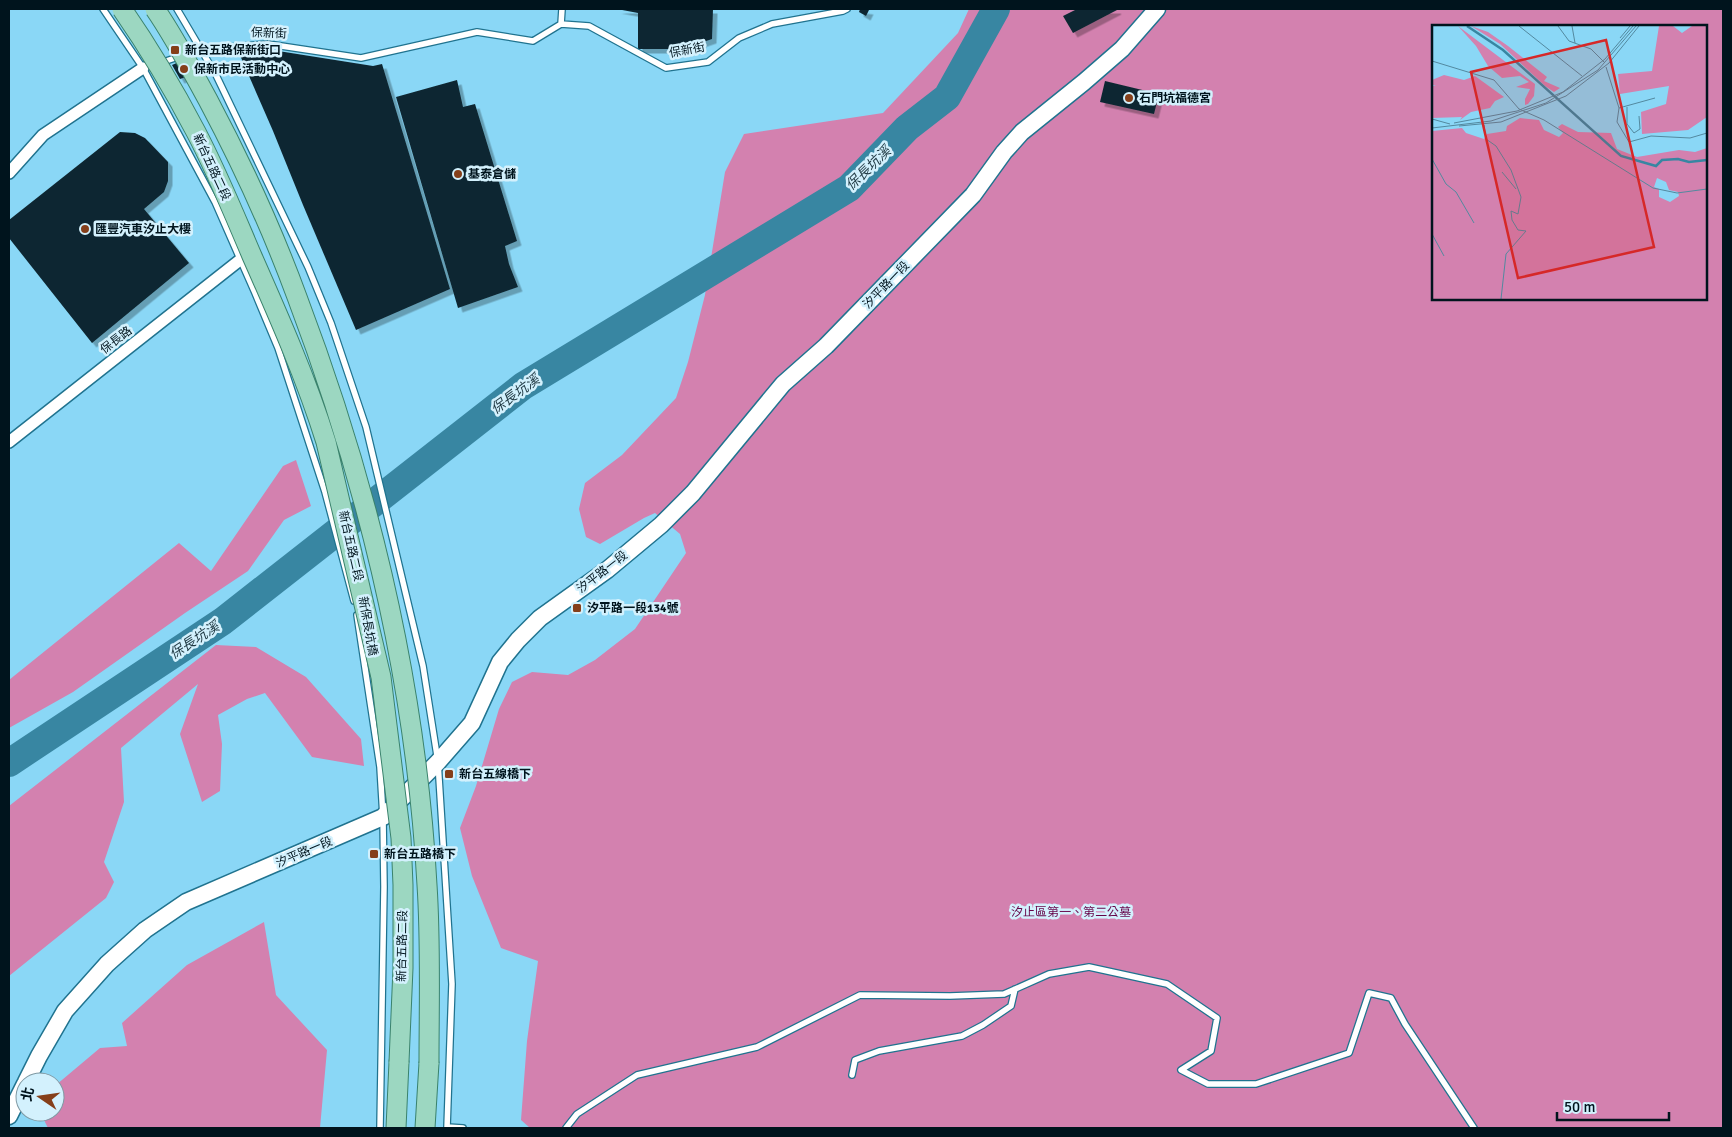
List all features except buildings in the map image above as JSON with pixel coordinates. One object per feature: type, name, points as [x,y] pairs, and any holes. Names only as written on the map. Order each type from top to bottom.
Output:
[{"type":"main road","name":"新台五路二段","points":[[122,9],[145,42],[196,132],[227,197],[290,343],[314,405],[332,467],[381,677],[400,838],[403,886],[402,968],[396,1128]]},
{"type":"main road","name":"新台五路二段","points":[[155,9],[173,35],[219,120],[264,214],[285,264],[335,402],[388,596],[409,711],[428,886],[429,1063],[425,1128]]},
{"type":"street","name":"汐平路一段","points":[[30,1072],[65,1011],[106,964],[145,930],[186,902],[383,817],[438,762],[472,723],[500,662],[518,640],[540,618],[607,570],[661,525],[693,493],[783,384],[826,346],[973,195],[1004,152],[1022,132],[1122,49],[1157,9]]},
{"type":"street","name":"保新街","points":[[9,173],[43,135],[143,68]]},
{"type":"street","name":"保長路","points":[[9,442],[240,260]]},
{"type":"street","name":"汐平路一段","points":[[9,1116],[15,1104]]},
{"type":"lane","name":"新保長坑橋","points":[[103,9],[143,68],[215,202],[278,348],[325,492],[357,613],[380,767],[383,817],[384,887],[380,1128]]},
{"type":"lane","points":[[177,9],[202,49],[308,267],[331,323],[366,427],[423,666],[438,762],[452,984],[447,1128],[463,1128]]},
{"type":"lane","points":[[561,24],[562,9]]},
{"type":"lane","name":"保新街","points":[[143,68],[202,49],[268,44],[362,58],[477,32],[533,40],[561,24],[589,26],[666,68],[708,62],[740,38],[772,24],[847,9]]},
{"type":"lane","points":[[566,1128],[577,1114],[636,1075],[757,1047],[860,995],[1004,994],[1049,974],[1089,967],[1167,984],[1217,1018],[1211,1051],[1181,1070],[1208,1084],[1256,1084],[1349,1053],[1370,993],[1391,998],[1405,1024],[1474,1128]]},
{"type":"lane","points":[[852,1075],[855,1060],[879,1051],[962,1036],[983,1026],[1011,1006],[1015,989]]},
{"type":"green space","name":"汐止區第一、第二公墓","points":[[969,9],[1723,9],[1723,1128],[530,1128],[521,1120],[527,1041],[538,961],[501,948],[472,876],[460,828],[476,786],[499,709],[512,682],[532,672],[568,675],[595,660],[635,629],[686,553],[680,534],[655,513],[600,544],[586,537],[579,509],[585,483],[622,455],[676,398],[688,362],[705,295],[725,172],[744,134],[883,113],[958,33]]},
{"type":"green space","points":[[296,460],[311,506],[284,520],[248,571],[73,692],[9,728],[9,680],[179,543],[211,571],[283,466]]},
{"type":"green space","points":[[216,645],[256,647],[306,677],[361,739],[364,766],[312,757],[265,693],[247,699],[218,715],[222,744],[220,791],[202,802],[180,734],[198,684],[121,748],[124,802],[104,862],[114,882],[106,898],[9,976],[9,806]]},
{"type":"green space","points":[[264,922],[276,995],[327,1050],[320,1128],[48,1128],[45,1122],[65,1122],[65,1077],[100,1048],[127,1046],[122,1023],[187,965]]},
{"type":"waterway","name":"保長坑溪","points":[[9,763],[223,621],[523,386],[849,188],[907,128],[947,97],[996,9]]},
{"type":"place","name":"新台五路保新街口","points":[[175,50]]},
{"type":"place","name":"保新市民活動中心","points":[[184,69]]},
{"type":"place","name":"石門坑福德宮","points":[[1129,98]]},
{"type":"place","name":"基泰倉儲","points":[[458,174]]},
{"type":"place","name":"匯豐汽車汐止大樓","points":[[85,229]]},
{"type":"place","name":"汐平路一段134號","points":[[577,608]]},
{"type":"place","name":"新台五線橋下","points":[[449,774]]},
{"type":"place","name":"新台五路橋下","points":[[374,854]]}]
